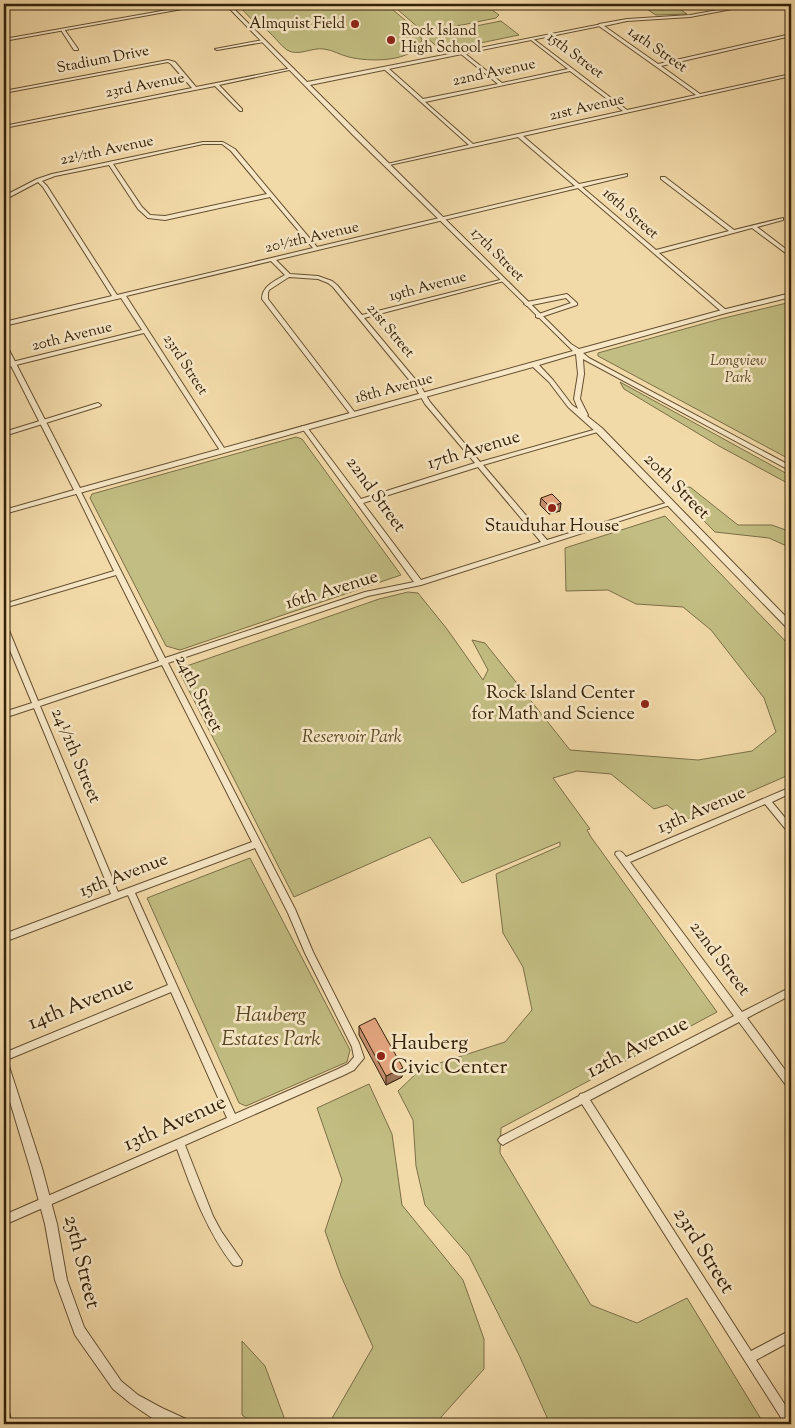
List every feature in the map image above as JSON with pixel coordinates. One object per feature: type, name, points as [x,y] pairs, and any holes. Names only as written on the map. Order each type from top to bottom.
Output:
[{"type":"street","points":[[4,40],[208,4]]},
{"type":"street","name":"17th Street","points":[[227,4],[538,316],[579,352],[791,469]]},
{"type":"street","points":[[307,84],[627,20],[690,16],[756,4]]},
{"type":"street","name":"14th Street","points":[[600,25],[700,96]]},
{"type":"street","points":[[63,30],[76,49]]},
{"type":"street","points":[[657,66],[791,35]]},
{"type":"street","name":"15th Street","points":[[532,39],[628,112]]},
{"type":"street","points":[[217,49],[263,41]]},
{"type":"street","points":[[463,53],[501,84]]},
{"type":"street","name":"Stadium Drive","points":[[4,92],[168,61],[173,63],[195,89]]},
{"type":"street","points":[[386,68],[472,146]]},
{"type":"street","name":"22nd Avenue","points":[[422,101],[572,69]]},
{"type":"street","name":"23rd Avenue","points":[[5,125],[292,70]]},
{"type":"street","name":"21st Avenue","points":[[387,165],[791,75]]},
{"type":"street","points":[[217,84],[240,110]]},
{"type":"street","name":"16th Street","points":[[520,136],[724,311]]},
{"type":"street","name":"22½th Avenue","points":[[4,198],[39,180],[110,163],[220,142],[228,145],[271,195]]},
{"type":"street","points":[[110,163],[145,214],[153,217],[173,217],[271,195],[316,249]]},
{"type":"street","name":"20½th Avenue","points":[[4,324],[625,175]]},
{"type":"street","points":[[663,178],[734,232]]},
{"type":"street","points":[[39,180],[45,186],[115,297]]},
{"type":"street","points":[[655,252],[781,219]]},
{"type":"street","points":[[754,226],[791,256]]},
{"type":"street","points":[[274,260],[288,275],[267,289],[265,300],[353,414]]},
{"type":"street","name":"21st Street","points":[[288,275],[317,277],[327,280],[335,286],[418,386],[427,403],[545,542]]},
{"type":"street","name":"19th Avenue","points":[[360,317],[502,280]]},
{"type":"street","name":"23rd Street","points":[[122,295],[223,451]]},
{"type":"street","name":"18th Avenue","points":[[4,512],[724,311],[791,295]]},
{"type":"street","points":[[527,304],[567,296],[575,304],[538,316]]},
{"type":"street","name":"20th Avenue","points":[[4,366],[146,331]]},
{"type":"street","name":"24th Street","points":[[4,346],[292,912],[309,953],[353,1040],[359,1058]]},
{"type":"street","points":[[579,352],[581,374],[577,399],[585,418]]},
{"type":"street","points":[[534,364],[552,381],[570,406],[585,418]]},
{"type":"street","points":[[4,434],[98,405]]},
{"type":"street","name":"20th Street","points":[[585,418],[671,502],[791,627]]},
{"type":"street","name":"22nd Street","points":[[304,427],[419,583]]},
{"type":"street","name":"17th Avenue","points":[[359,502],[479,464],[599,430]]},
{"type":"street","name":"16th Avenue","points":[[4,715],[367,594],[419,583],[671,502]]},
{"type":"street","points":[[4,606],[118,572]]},
{"type":"street","name":"24½th Street","points":[[4,628],[116,896]]},
{"type":"street","name":"13th Avenue","points":[[622,858],[791,790]]},
{"type":"street","points":[[767,801],[791,830]]},
{"type":"street","name":"15th Avenue","points":[[4,938],[256,844]]},
{"type":"street","name":"22nd Street","points":[[622,858],[742,1016],[791,1085]]},
{"type":"street","points":[[130,891],[232,1119]]},
{"type":"street","name":"14th Avenue","points":[[4,1057],[173,986]]},
{"type":"street","name":"12th Avenue","points":[[503,1140],[791,991]]},
{"type":"street","name":"13th Avenue","points":[[4,1220],[341,1072],[350,1067],[359,1058]]},
{"type":"street","name":"25th Street","points":[[4,1066],[46,1202],[61,1280],[70,1312],[79,1331],[117,1385],[141,1403],[182,1424]]},
{"type":"street","name":"23rd Street","points":[[583,1098],[791,1424]]},
{"type":"street","points":[[179,1143],[212,1225],[224,1246],[237,1261]]},
{"type":"street","points":[[748,1358],[791,1335]]},
{"type":"street","points":[[4,1412],[7,1424]]},
{"type":"green space","points":[[237,4],[386,4],[418,31],[422,40],[417,48],[410,53],[390,59],[357,59],[324,49],[296,53],[284,48],[267,30],[258,26]]},
{"type":"green space","points":[[401,4],[484,4],[499,15],[496,18],[462,25],[421,30],[397,9]]},
{"type":"green space","points":[[639,4],[681,4],[675,6],[687,14],[656,15]]},
{"type":"green space","points":[[501,21],[519,35],[442,51],[425,36]]},
{"type":"green space","name":"Longview Park","points":[[791,302],[791,460],[598,356],[598,353],[720,319]]},
{"type":"green space","points":[[620,382],[791,476],[791,485],[719,446],[624,389]]},
{"type":"green space","points":[[296,437],[302,439],[401,575],[180,650],[166,646],[90,498],[92,494]]},
{"type":"green space","points":[[690,487],[738,525],[772,525],[791,532],[791,548],[769,538],[715,532],[672,489]]},
{"type":"green space","name":"Reservoir Park","points":[[665,516],[791,647],[791,774],[686,820],[667,805],[654,809],[611,774],[577,771],[553,778],[590,829],[587,830],[591,837],[717,1012],[501,1128],[500,1153],[591,1305],[637,1323],[687,1298],[764,1424],[550,1424],[519,1355],[469,1256],[425,1205],[416,1166],[413,1120],[398,1091],[421,1069],[505,1042],[532,1010],[523,967],[503,933],[496,874],[560,846],[560,842],[462,883],[430,837],[294,897],[178,669],[379,599],[408,592],[418,593],[447,629],[483,680],[488,670],[472,640],[485,643],[570,750],[698,760],[752,751],[776,732],[764,698],[711,630],[683,607],[636,604],[608,590],[566,591],[565,548]]},
{"type":"green space","name":"Hauberg Estates Park","points":[[250,858],[350,1050],[347,1062],[246,1106],[239,1103],[147,898]]},
{"type":"green space","points":[[369,1084],[392,1134],[402,1205],[463,1280],[484,1339],[484,1369],[435,1424],[254,1424],[242,1415],[242,1341],[265,1366],[285,1420],[331,1420],[373,1347],[341,1276],[325,1231],[342,1180],[317,1108]]},
{"type":"building","points":[[552,494],[561,503],[550,507],[541,498]]},
{"type":"building","name":"Hauberg Civic Center","points":[[375,1018],[403,1068],[386,1076],[359,1026]]},
{"type":"place","name":"Almquist Field","points":[[355,24]]},
{"type":"place","name":"Rock Island High School","points":[[391,40]]},
{"type":"place","name":"Stauduhar House","points":[[552,508]]},
{"type":"place","name":"Rock Island Center for Math and Science","points":[[645,704]]},
{"type":"place","name":"Hauberg Civic Center","points":[[381,1056]]}]
